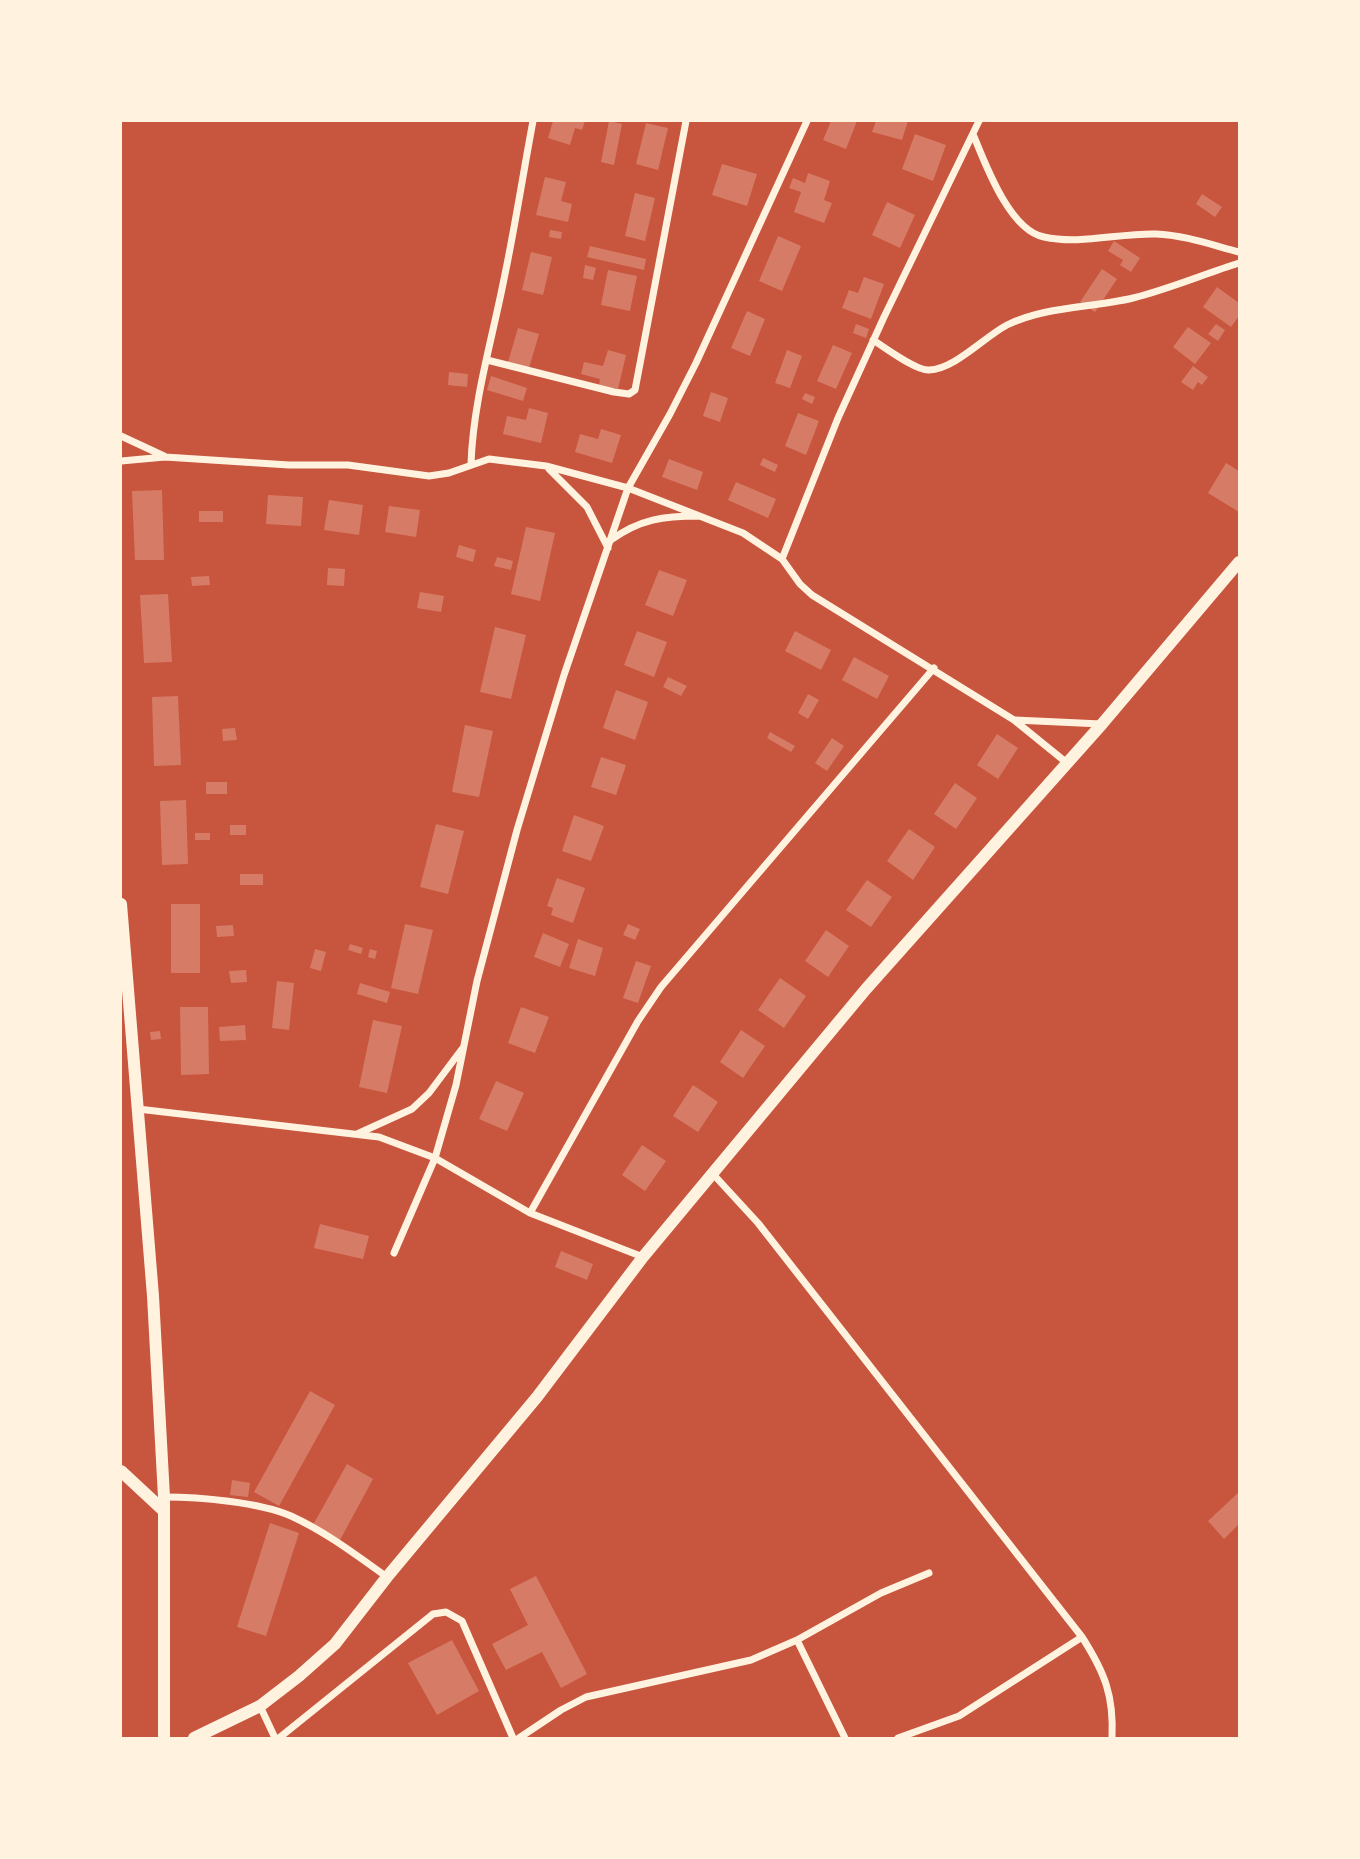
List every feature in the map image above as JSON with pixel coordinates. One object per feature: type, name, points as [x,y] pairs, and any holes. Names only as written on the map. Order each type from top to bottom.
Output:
[{"type":"street","points":[[471,464],[487,360],[533,121]]},
{"type":"street","points":[[487,360],[614,392],[629,394],[635,390],[686,121]]},
{"type":"street","points":[[394,1253],[435,1158],[456,1085],[477,981],[517,830],[564,675],[628,488],[696,363],[807,121]]},
{"type":"street","points":[[782,559],[838,418],[977,121]]},
{"type":"street","points":[[973,134],[994,186],[1016,216],[1029,230],[1041,237],[1061,239],[1166,235],[1239,252]]},
{"type":"street","points":[[873,340],[925,371],[937,369],[958,359],[1009,324],[1042,314],[1133,298],[1239,263]]},
{"type":"street","points":[[121,436],[165,457]]},
{"type":"street","points":[[121,461],[165,457],[289,465],[348,465],[429,476],[449,473],[489,459],[546,467],[628,488],[743,533],[782,559],[800,584],[812,595],[934,668],[1014,720],[1067,764]]},
{"type":"street","points":[[546,467],[587,507],[609,544]]},
{"type":"street","points":[[609,544],[642,522],[664,516],[703,516]]},
{"type":"street","points":[[194,1738],[260,1706],[335,1644],[387,1577],[537,1397],[643,1257],[866,989],[1102,724],[1239,562]]},
{"type":"street","points":[[530,1213],[649,1004],[934,668]]},
{"type":"street","points":[[1014,720],[1102,724]]},
{"type":"street","points":[[121,904],[153,1296],[164,1504],[164,1738]]},
{"type":"street","points":[[356,1134],[412,1108],[429,1093],[463,1047]]},
{"type":"street","points":[[138,1109],[379,1137],[435,1158],[530,1213],[643,1257]]},
{"type":"street","points":[[713,1174],[758,1223],[1082,1637],[1100,1665],[1113,1711],[1112,1738]]},
{"type":"street","points":[[121,1471],[164,1504]]},
{"type":"street","points":[[164,1504],[190,1497],[256,1506],[288,1515],[319,1530],[387,1577]]},
{"type":"street","points":[[519,1738],[561,1710],[586,1698],[751,1660],[797,1640],[881,1593],[929,1573]]},
{"type":"street","points":[[260,1706],[277,1738],[433,1614],[446,1612],[462,1621],[513,1738]]},
{"type":"street","points":[[898,1738],[959,1716],[1082,1637]]},
{"type":"street","points":[[797,1640],[845,1738]]},
{"type":"building","points":[[553,121],[585,121],[582,130],[575,128],[570,145],[548,138]]},
{"type":"building","points":[[609,121],[622,124],[614,165],[601,162]]},
{"type":"building","points":[[831,121],[857,121],[846,149],[823,140]]},
{"type":"building","points":[[876,121],[908,121],[902,140],[872,132]]},
{"type":"building","points":[[646,123],[668,128],[658,170],[636,164]]},
{"type":"building","points":[[915,134],[946,145],[933,181],[902,169]]},
{"type":"building","points":[[722,164],[757,174],[747,206],[712,195]]},
{"type":"building","points":[[808,173],[830,181],[824,200],[832,203],[824,223],[794,212],[801,192],[789,188],[793,178],[805,183]]},
{"type":"building","points":[[545,177],[566,182],[561,201],[572,204],[568,222],[536,215]]},
{"type":"building","points":[[635,193],[655,198],[645,241],[625,236]]},
{"type":"building","points":[[1202,194],[1222,207],[1215,217],[1196,204]]},
{"type":"building","points":[[887,202],[915,215],[900,248],[872,235]]},
{"type":"building","points":[[550,230],[562,232],[561,239],[549,237]]},
{"type":"building","points":[[778,236],[801,246],[782,291],[759,281]]},
{"type":"building","points":[[1114,241],[1140,258],[1131,272],[1120,265],[1123,260],[1108,251]]},
{"type":"building","points":[[590,246],[646,259],[644,270],[587,257]]},
{"type":"building","points":[[531,252],[552,257],[543,295],[522,290]]},
{"type":"building","points":[[585,265],[596,268],[593,280],[583,278]]},
{"type":"building","points":[[1102,269],[1117,279],[1095,312],[1080,302]]},
{"type":"building","points":[[608,270],[637,276],[630,311],[601,305]]},
{"type":"building","points":[[864,277],[884,284],[871,319],[842,308],[849,290],[858,293]]},
{"type":"building","points":[[1217,287],[1239,303],[1239,316],[1231,327],[1203,307]]},
{"type":"building","points":[[747,311],[765,319],[750,356],[731,348]]},
{"type":"building","points":[[856,324],[869,329],[866,338],[853,333]]},
{"type":"building","points":[[1216,324],[1225,330],[1218,341],[1208,334]]},
{"type":"building","points":[[1188,327],[1211,343],[1195,364],[1173,347]]},
{"type":"building","points":[[518,328],[539,334],[529,368],[508,362]]},
{"type":"building","points":[[833,345],[852,353],[836,389],[817,381]]},
{"type":"building","points":[[608,350],[626,355],[618,389],[599,385],[600,379],[581,374],[584,362],[603,366]]},
{"type":"building","points":[[787,350],[802,356],[790,388],[775,383]]},
{"type":"building","points":[[1193,366],[1208,377],[1202,385],[1198,382],[1193,390],[1181,382]]},
{"type":"building","points":[[449,372],[468,374],[467,387],[448,385]]},
{"type":"building","points":[[491,376],[527,388],[523,401],[487,390]]},
{"type":"building","points":[[711,392],[728,398],[720,422],[703,416]]},
{"type":"building","points":[[805,393],[815,397],[812,404],[802,399]]},
{"type":"building","points":[[529,408],[548,413],[541,443],[503,434],[507,416],[526,420]]},
{"type":"building","points":[[798,413],[819,421],[806,455],[785,446]]},
{"type":"building","points":[[601,429],[621,435],[612,463],[575,452],[580,434],[598,439]]},
{"type":"building","points":[[763,458],[778,465],[775,472],[760,465]]},
{"type":"building","points":[[669,459],[703,472],[697,490],[662,477]]},
{"type":"building","points":[[1226,463],[1239,471],[1239,512],[1208,493]]},
{"type":"building","points":[[736,482],[776,499],[768,518],[728,500]]},
{"type":"building","points":[[162,490],[164,560],[135,560],[132,491]]},
{"type":"building","points":[[268,495],[303,497],[301,526],[266,524]]},
{"type":"building","points":[[329,500],[363,505],[359,535],[324,530]]},
{"type":"building","points":[[389,506],[420,510],[416,537],[385,532]]},
{"type":"building","points":[[199,511],[223,511],[223,522],[199,522]]},
{"type":"building","points":[[526,527],[555,533],[540,601],[511,594]]},
{"type":"building","points":[[459,545],[476,550],[473,562],[456,557]]},
{"type":"building","points":[[497,557],[513,561],[511,570],[494,566]]},
{"type":"building","points":[[328,568],[345,569],[344,586],[327,585]]},
{"type":"building","points":[[659,570],[687,580],[673,616],[645,605]]},
{"type":"building","points":[[209,576],[210,585],[192,586],[191,577]]},
{"type":"building","points":[[420,592],[444,596],[441,612],[417,608]]},
{"type":"building","points":[[168,594],[172,662],[144,663],[140,595]]},
{"type":"building","points":[[495,627],[526,635],[511,699],[480,692]]},
{"type":"building","points":[[637,631],[667,642],[654,677],[624,665]]},
{"type":"building","points":[[795,631],[831,650],[821,670],[785,651]]},
{"type":"building","points":[[854,657],[889,676],[877,699],[842,680]]},
{"type":"building","points":[[668,677],[687,686],[681,696],[663,687]]},
{"type":"building","points":[[616,690],[648,702],[635,740],[603,728]]},
{"type":"building","points":[[808,694],[819,700],[808,719],[798,713]]},
{"type":"building","points":[[178,696],[181,765],[154,766],[152,697]]},
{"type":"building","points":[[465,725],[493,731],[479,797],[452,792]]},
{"type":"building","points":[[235,728],[237,740],[223,741],[222,729]]},
{"type":"building","points":[[770,732],[795,746],[791,752],[767,738]]},
{"type":"building","points":[[997,734],[1018,748],[998,779],[977,765]]},
{"type":"building","points":[[832,738],[844,746],[827,771],[815,763]]},
{"type":"building","points":[[601,757],[626,765],[616,795],[591,787]]},
{"type":"building","points":[[206,782],[227,782],[227,794],[206,794]]},
{"type":"building","points":[[955,783],[977,798],[956,829],[934,814]]},
{"type":"building","points":[[186,800],[188,864],[162,865],[160,801]]},
{"type":"building","points":[[574,815],[604,826],[591,861],[562,851]]},
{"type":"building","points":[[436,824],[464,831],[448,894],[420,887]]},
{"type":"building","points":[[230,825],[246,825],[246,835],[230,835]]},
{"type":"building","points":[[909,829],[935,847],[913,880],[887,861]]},
{"type":"building","points":[[195,833],[210,833],[210,840],[195,840]]},
{"type":"building","points":[[240,874],[263,874],[263,885],[240,885]]},
{"type":"building","points":[[557,878],[585,888],[573,923],[551,915],[553,908],[547,906]]},
{"type":"building","points":[[867,880],[892,897],[871,927],[846,910]]},
{"type":"building","points":[[171,904],[200,904],[200,973],[171,973]]},
{"type":"building","points":[[405,924],[433,930],[418,994],[391,988]]},
{"type":"building","points":[[628,924],[640,929],[635,940],[623,935]]},
{"type":"building","points":[[233,925],[234,936],[217,937],[216,926]]},
{"type":"building","points":[[826,930],[849,946],[828,977],[805,961]]},
{"type":"building","points":[[543,933],[569,944],[560,967],[534,957]]},
{"type":"building","points":[[578,939],[603,948],[595,976],[569,968]]},
{"type":"building","points":[[350,944],[363,948],[361,954],[348,950]]},
{"type":"building","points":[[315,949],[326,952],[321,971],[310,968]]},
{"type":"building","points":[[370,949],[377,951],[375,959],[368,957]]},
{"type":"building","points":[[636,961],[651,966],[638,1003],[623,998]]},
{"type":"building","points":[[246,970],[247,982],[231,983],[229,971]]},
{"type":"building","points":[[780,978],[806,996],[784,1028],[758,1010]]},
{"type":"building","points":[[277,981],[294,983],[289,1030],[272,1028]]},
{"type":"building","points":[[360,983],[390,992],[387,1003],[357,994]]},
{"type":"building","points":[[180,1007],[208,1007],[209,1074],[181,1075]]},
{"type":"building","points":[[521,1007],[549,1017],[535,1053],[508,1043]]},
{"type":"building","points":[[373,1020],[402,1026],[387,1093],[359,1087]]},
{"type":"building","points":[[245,1025],[246,1040],[220,1041],[219,1027]]},
{"type":"building","points":[[741,1030],[765,1046],[743,1078],[720,1062]]},
{"type":"building","points":[[160,1031],[161,1039],[151,1040],[150,1032]]},
{"type":"building","points":[[496,1081],[524,1093],[507,1131],[479,1119]]},
{"type":"building","points":[[693,1085],[718,1102],[698,1132],[673,1116]]},
{"type":"building","points":[[642,1145],[666,1161],[645,1191],[622,1175]]},
{"type":"building","points":[[320,1224],[369,1236],[363,1259],[314,1248]]},
{"type":"building","points":[[561,1251],[593,1264],[587,1280],[555,1267]]},
{"type":"building","points":[[310,1391],[335,1405],[279,1506],[254,1492]]},
{"type":"building","points":[[347,1464],[373,1479],[340,1540],[313,1525]]},
{"type":"building","points":[[232,1480],[250,1483],[248,1497],[230,1495]]},
{"type":"building","points":[[1239,1492],[1239,1524],[1224,1539],[1208,1521]]},
{"type":"building","points":[[270,1523],[299,1533],[266,1636],[237,1627]]},
{"type":"building","points":[[536,1576],[587,1674],[561,1688],[542,1652],[506,1670],[492,1644],[528,1625],[510,1589]]},
{"type":"building","points":[[452,1640],[479,1691],[437,1715],[408,1663]]}]
